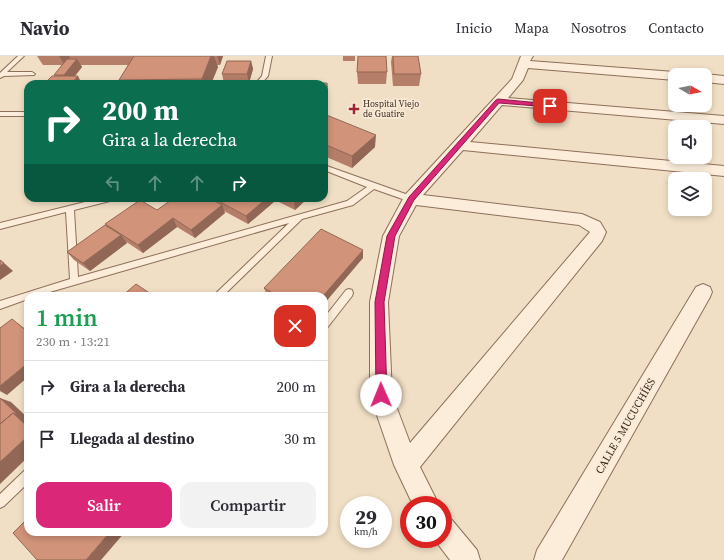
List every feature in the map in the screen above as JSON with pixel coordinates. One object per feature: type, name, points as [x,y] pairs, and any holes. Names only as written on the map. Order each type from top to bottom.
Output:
[{"type":"street","points":[[422,496],[406,465],[381,395],[379,302],[391,236],[411,199],[517,80],[526,60],[668,75]]},
{"type":"street","points":[[712,79],[724,80]]},
{"type":"street","points":[[498,101],[724,120]]},
{"type":"street","points":[[459,145],[724,171]]},
{"type":"street","points":[[406,465],[591,243],[598,232],[594,226],[582,220],[411,199]]},
{"type":"street","name":"CALLE 5 MUCUCHÍES","points":[[547,560],[703,292]]},
{"type":"street","points":[[452,541],[467,560]]},
{"type":"lane","points":[[1,75],[21,56]]},
{"type":"lane","points":[[262,80],[265,76],[269,56]]},
{"type":"lane","points":[[1,75],[32,74]]},
{"type":"lane","points":[[0,114],[24,114]]},
{"type":"lane","points":[[328,169],[411,199]]},
{"type":"lane","points":[[48,292],[74,282],[350,204],[374,186]]},
{"type":"lane","points":[[0,226],[96,202]]},
{"type":"lane","points":[[70,209],[74,282]]},
{"type":"lane","points":[[221,292],[299,218]]},
{"type":"lane","points":[[328,320],[349,293]]},
{"type":"lane","points":[[0,305],[24,299]]},
{"type":"lane","points":[[0,502],[24,479]]},
{"type":"building","points":[[134,56],[211,56],[202,79],[119,80]]},
{"type":"building","points":[[358,56],[386,56],[387,72],[357,72]]},
{"type":"building","points":[[393,56],[418,56],[421,74],[394,74]]},
{"type":"building","points":[[67,59],[77,59],[64,75],[54,75]]},
{"type":"building","points":[[227,61],[251,61],[247,74],[222,74]]},
{"type":"building","points":[[52,76],[78,76],[74,80],[48,80]]},
{"type":"building","points":[[328,116],[376,135],[352,156],[328,146]]},
{"type":"building","points":[[137,202],[143,202],[157,210],[168,202],[216,202],[222,205],[191,230],[173,218],[138,245],[105,224]]},
{"type":"building","points":[[220,202],[262,202],[246,216]]},
{"type":"building","points":[[105,225],[121,235],[83,263],[67,252]]},
{"type":"building","points":[[321,229],[363,250],[326,292],[271,292],[264,288]]},
{"type":"building","points":[[0,260],[4,263],[0,266]]},
{"type":"building","points":[[136,284],[148,292],[127,292]]},
{"type":"building","points":[[12,319],[24,329],[24,366],[0,386],[0,328]]},
{"type":"building","points":[[0,398],[18,415],[13,413],[0,424]]},
{"type":"building","points":[[13,413],[24,423],[24,440],[0,462],[0,424]]},
{"type":"building","points":[[24,522],[24,536],[107,536],[86,560],[37,560],[13,533]]},
{"type":"place","name":"Hospital Viejo de Guatire","points":[[354,109]]},
{"type":"route","points":[[381,395],[379,302],[391,236],[411,199],[498,101],[550,106]]}]
